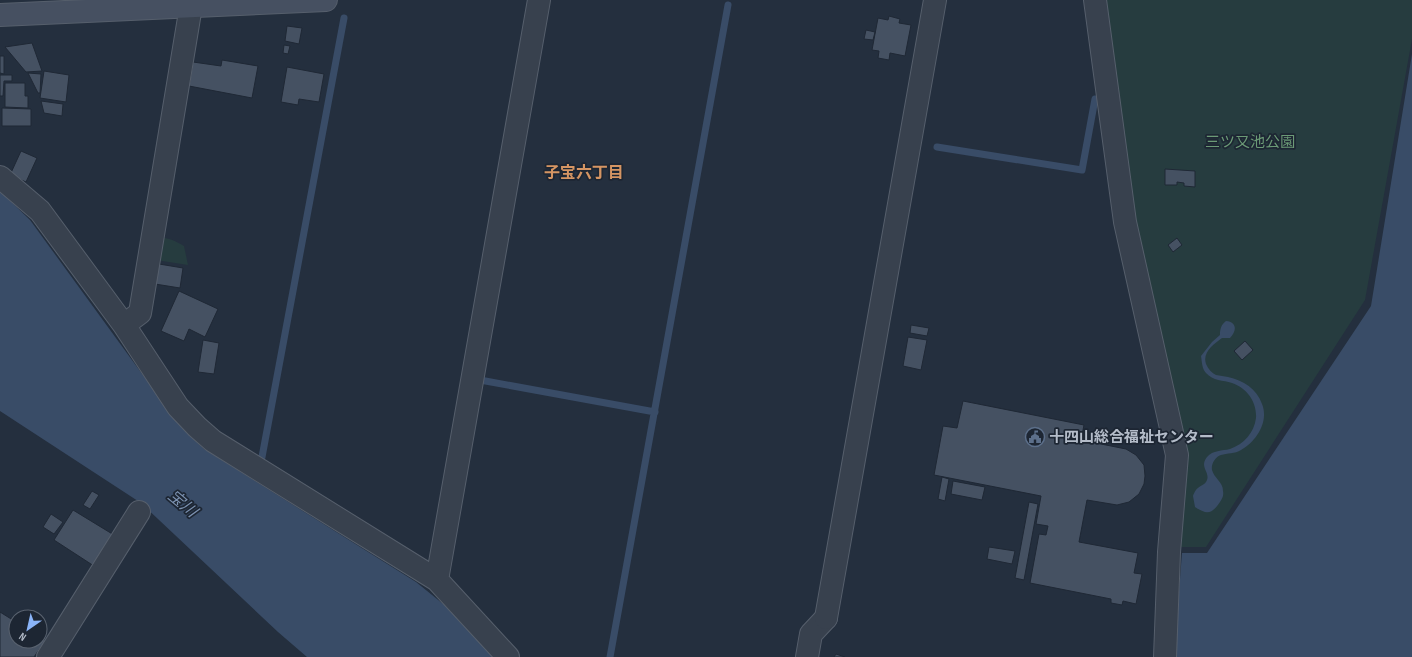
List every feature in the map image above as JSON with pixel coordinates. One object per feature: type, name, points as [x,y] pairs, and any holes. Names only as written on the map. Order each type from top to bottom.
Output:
[{"type":"main road","points":[[0,15],[191,4],[326,0]]},
{"type":"street","points":[[437,580],[539,0]]},
{"type":"street","points":[[807,657],[811,634],[826,618],[934,0]]},
{"type":"street","points":[[1095,0],[1125,222],[1177,455],[1169,552],[1165,657]]},
{"type":"street","points":[[124,325],[140,313],[191,4]]},
{"type":"street","points":[[0,177],[40,211],[124,325],[178,407],[197,427],[213,441],[437,580],[508,657]]},
{"type":"street","points":[[48,657],[139,512]]},
{"type":"green space","name":"三ツ又池公園","points":[[1090,0],[1412,0],[1412,39],[1365,300],[1206,547],[1160,547],[1169,451]]},
{"type":"green space","points":[[159,237],[172,240],[184,246],[188,265],[156,260]]},
{"type":"water","points":[[1412,54],[1412,657],[1174,657],[1182,553],[1207,553],[1371,306]]},
{"type":"water","name":"宝川","points":[[0,191],[30,220],[172,415],[188,434],[204,449],[416,582],[453,612],[495,657],[307,657],[278,632],[141,503],[0,411]]},
{"type":"water","points":[[1226,321],[1234,325],[1234,333],[1230,338],[1222,338],[1207,352],[1205,360],[1206,364],[1210,371],[1216,375],[1239,380],[1249,386],[1260,399],[1264,410],[1264,417],[1263,424],[1257,436],[1247,446],[1236,452],[1221,455],[1214,461],[1212,470],[1222,485],[1223,496],[1221,501],[1212,511],[1206,512],[1195,507],[1193,496],[1194,492],[1207,480],[1208,477],[1204,464],[1207,457],[1212,453],[1235,447],[1244,441],[1251,433],[1256,418],[1253,401],[1242,388],[1232,383],[1212,378],[1206,373],[1203,367],[1201,356],[1212,342],[1220,335],[1221,327]]},
{"type":"building","points":[[889,16],[900,19],[899,23],[911,25],[905,56],[890,53],[889,60],[878,58],[879,51],[872,50],[878,18],[888,20]]},
{"type":"building","points":[[287,26],[302,28],[299,44],[285,41]]},
{"type":"building","points":[[866,30],[875,32],[873,40],[864,39]]},
{"type":"building","points":[[32,43],[42,71],[26,72],[5,47]]},
{"type":"building","points":[[284,45],[290,46],[288,54],[283,53]]},
{"type":"building","points":[[0,56],[4,56],[4,74],[0,73]]},
{"type":"building","points":[[222,60],[258,66],[252,98],[189,86],[193,62],[221,66]]},
{"type":"building","points":[[287,67],[324,74],[319,102],[299,99],[298,105],[281,102]]},
{"type":"building","points":[[44,71],[69,75],[66,102],[40,98]]},
{"type":"building","points":[[28,73],[41,74],[40,93],[38,93]]},
{"type":"building","points":[[0,75],[12,75],[12,81],[4,81],[3,96],[0,96]]},
{"type":"building","points":[[5,83],[25,83],[25,96],[28,96],[28,108],[5,107]]},
{"type":"building","points":[[41,101],[63,104],[62,116],[44,113]]},
{"type":"building","points":[[2,108],[31,109],[31,126],[2,126]]},
{"type":"building","points":[[21,151],[37,158],[26,182],[10,175]]},
{"type":"building","points":[[1165,169],[1195,171],[1195,187],[1184,186],[1184,183],[1177,182],[1177,185],[1165,185]]},
{"type":"building","points":[[1177,238],[1182,245],[1173,252],[1168,245]]},
{"type":"building","points":[[159,264],[183,268],[180,288],[155,284]]},
{"type":"building","points":[[179,291],[218,309],[205,337],[189,329],[184,341],[161,331]]},
{"type":"building","points":[[911,325],[929,328],[927,336],[910,333]]},
{"type":"building","points":[[908,337],[927,340],[921,370],[903,366]]},
{"type":"building","points":[[203,340],[219,343],[214,374],[198,372]]},
{"type":"building","points":[[1245,341],[1253,350],[1242,360],[1234,351]]},
{"type":"building","points":[[963,401],[1084,425],[1081,440],[1126,449],[1136,455],[1144,465],[1145,476],[1144,484],[1139,494],[1129,502],[1117,505],[1087,500],[1079,542],[1138,553],[1134,573],[1142,574],[1136,604],[1123,601],[1122,605],[1111,603],[1111,599],[1030,583],[1039,534],[1046,535],[1048,526],[1036,524],[1041,496],[934,475],[943,426],[957,428]]},
{"type":"building","points":[[942,477],[949,479],[945,501],[938,499]]},
{"type":"building","points":[[953,481],[985,487],[982,500],[951,494]]},
{"type":"building","points":[[92,491],[99,495],[90,509],[83,505]]},
{"type":"building","points":[[1029,502],[1038,504],[1024,580],[1015,578]]},
{"type":"building","points":[[73,510],[114,535],[94,566],[54,540]]},
{"type":"building","points":[[51,514],[63,522],[54,534],[43,527]]},
{"type":"building","points":[[989,547],[1015,551],[1012,564],[987,559]]},
{"type":"building","points":[[0,612],[8,617],[8,649],[40,649],[34,657],[0,657]]},
{"type":"building","points":[[836,654],[845,657],[834,657]]},
{"type":"waterway","points":[[610,657],[728,5]]},
{"type":"waterway","points":[[262,457],[344,18]]},
{"type":"waterway","points":[[937,147],[1082,170],[1095,99]]},
{"type":"waterway","points":[[480,380],[655,412]]},
{"type":"place","name":"十四山総合福祉センター","points":[[1035,437]]},
{"type":"district","name":"子宝六丁目","points":[[584,172]]}]
